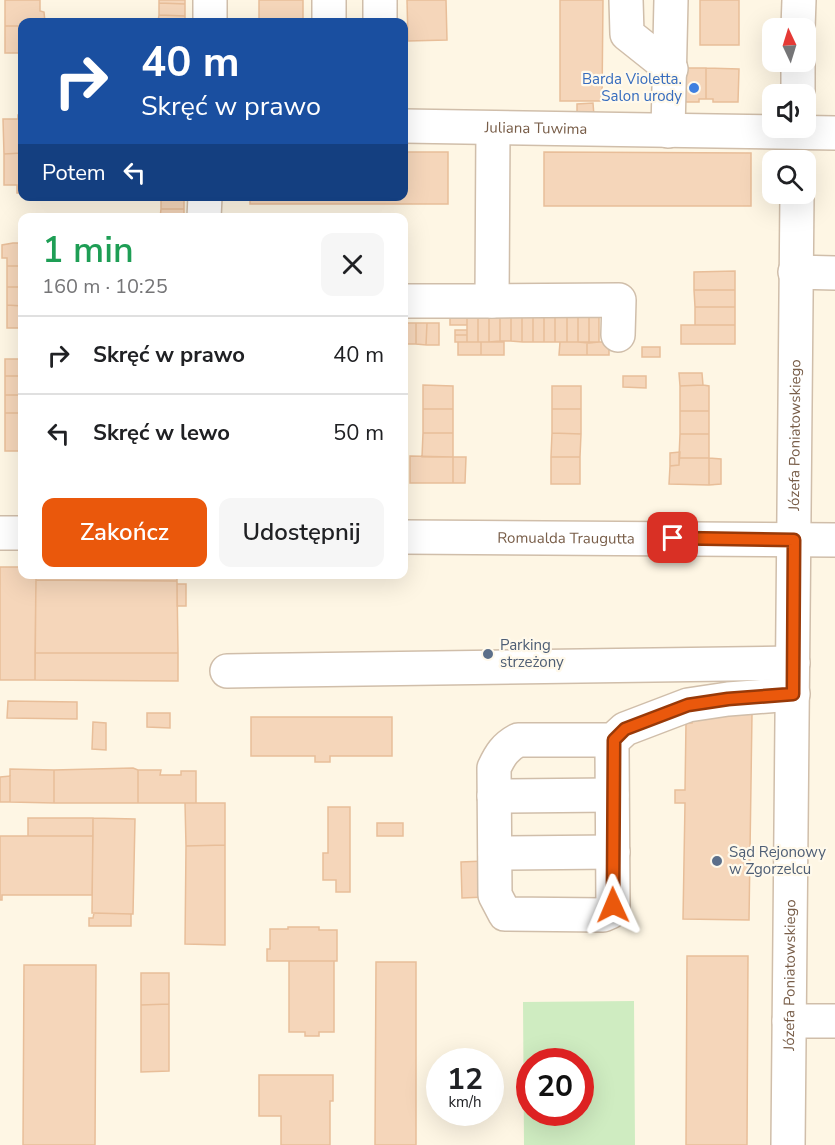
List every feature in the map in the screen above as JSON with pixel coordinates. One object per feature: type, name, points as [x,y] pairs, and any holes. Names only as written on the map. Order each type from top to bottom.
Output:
[{"type":"street","points":[[210,0],[210,18]]},
{"type":"street","points":[[329,0],[329,18]]},
{"type":"street","points":[[380,0],[380,18]]},
{"type":"street","points":[[626,0],[627,34],[671,69]]},
{"type":"street","points":[[668,131],[671,0]]},
{"type":"street","points":[[798,0],[798,18]]},
{"type":"street","name":"Juliana Tuwima","points":[[408,126],[668,131],[798,140],[835,133]]},
{"type":"street","points":[[492,301],[493,128]]},
{"type":"street","name":"Józefa Poniatowskiego","points":[[788,1145],[796,204]]},
{"type":"street","points":[[795,272],[835,273]]},
{"type":"street","points":[[408,301],[619,300],[618,335]]},
{"type":"street","points":[[0,533],[18,533]]},
{"type":"street","name":"Romualda Traugutta","points":[[408,537],[835,540]]},
{"type":"street","points":[[227,671],[793,678]]},
{"type":"street","points":[[614,740],[518,740],[507,745],[494,768],[495,895],[505,914],[603,915],[610,912],[613,905],[614,740],[625,729],[688,705],[728,699],[793,678]]},
{"type":"street","points":[[494,796],[612,795]]},
{"type":"street","points":[[495,854],[613,852]]},
{"type":"street","points":[[789,1021],[835,1021]]},
{"type":"green space","points":[[634,1001],[635,1145],[524,1145],[524,1126],[594,1126],[594,1048],[523,1048],[523,1002]]},
{"type":"building","points":[[5,0],[40,0],[40,11],[44,12],[45,18],[18,18],[18,26],[5,26]]},
{"type":"building","points":[[159,0],[185,0],[185,4],[159,3]]},
{"type":"building","points":[[259,0],[303,0],[303,18],[259,18]]},
{"type":"building","points":[[407,0],[446,0],[447,40],[408,41]]},
{"type":"building","points":[[560,0],[603,0],[602,101],[560,101]]},
{"type":"building","points":[[700,0],[739,0],[739,45],[700,45]]},
{"type":"building","points":[[159,3],[185,4],[185,16],[159,15]]},
{"type":"building","points":[[159,15],[185,16],[185,18],[159,18]]},
{"type":"building","points":[[5,26],[18,26],[18,53],[5,53]]},
{"type":"building","points":[[683,68],[706,68],[706,99],[699,99],[699,102],[683,102]]},
{"type":"building","points":[[706,68],[739,69],[738,102],[713,102],[713,99],[706,99]]},
{"type":"building","points":[[593,103],[594,116],[577,117],[577,104]]},
{"type":"building","points":[[3,119],[18,119],[18,153],[4,154]]},
{"type":"building","points":[[408,152],[448,152],[448,204],[250,204],[250,201],[408,201]]},
{"type":"building","points":[[544,152],[751,153],[751,206],[544,206]]},
{"type":"building","points":[[18,153],[18,193],[17,185],[4,185],[4,154]]},
{"type":"building","points":[[161,201],[184,201],[184,209],[161,209]]},
{"type":"building","points":[[161,209],[184,209],[184,213],[161,213]]},
{"type":"building","points":[[18,243],[18,266],[7,266],[7,258],[2,258],[2,245]]},
{"type":"building","points":[[7,266],[18,266],[18,287],[7,287]]},
{"type":"building","points":[[735,271],[735,290],[694,290],[694,272]]},
{"type":"building","points":[[7,287],[18,287],[18,306],[7,305]]},
{"type":"building","points":[[694,290],[735,290],[735,307],[695,307]]},
{"type":"building","points":[[7,305],[18,306],[18,328],[7,328]]},
{"type":"building","points":[[695,307],[735,307],[735,325],[695,325]]},
{"type":"building","points":[[450,313],[467,313],[467,325],[450,325]]},
{"type":"building","points":[[467,313],[478,313],[478,342],[467,342]]},
{"type":"building","points":[[478,317],[489,317],[489,342],[478,342]]},
{"type":"building","points":[[489,317],[500,317],[500,341],[489,342]]},
{"type":"building","points":[[500,317],[511,317],[511,341],[500,341]]},
{"type":"building","points":[[511,317],[522,317],[522,342],[511,341]]},
{"type":"building","points":[[522,317],[533,317],[533,342],[522,342]]},
{"type":"building","points":[[533,317],[544,317],[544,342],[533,342]]},
{"type":"building","points":[[544,317],[555,317],[555,342],[544,342]]},
{"type":"building","points":[[555,317],[567,317],[567,342],[555,342]]},
{"type":"building","points":[[567,317],[578,317],[578,342],[567,342]]},
{"type":"building","points":[[578,317],[589,317],[589,343],[578,342]]},
{"type":"building","points":[[589,317],[599,317],[599,342],[589,343]]},
{"type":"building","points":[[408,323],[416,323],[416,344],[408,344]]},
{"type":"building","points":[[416,323],[427,323],[426,345],[416,344]]},
{"type":"building","points":[[427,323],[439,323],[439,345],[426,345]]},
{"type":"building","points":[[681,325],[735,325],[735,344],[681,344]]},
{"type":"building","points":[[455,330],[467,330],[467,335],[455,335]]},
{"type":"building","points":[[455,335],[467,335],[467,342],[455,342]]},
{"type":"building","points":[[458,342],[481,342],[481,355],[458,355]]},
{"type":"building","points":[[481,342],[504,342],[504,355],[481,355]]},
{"type":"building","points":[[560,342],[587,342],[587,355],[559,355]]},
{"type":"building","points":[[587,342],[609,342],[609,355],[587,355]]},
{"type":"building","points":[[642,347],[660,347],[660,357],[642,357]]},
{"type":"building","points":[[5,359],[18,359],[18,376],[5,376]]},
{"type":"building","points":[[679,373],[702,373],[703,385],[680,386]]},
{"type":"building","points":[[5,376],[18,376],[18,395],[5,395]]},
{"type":"building","points":[[623,376],[646,376],[646,388],[623,387]]},
{"type":"building","points":[[423,385],[453,386],[453,409],[423,409]]},
{"type":"building","points":[[552,386],[581,386],[581,409],[552,409]]},
{"type":"building","points":[[680,386],[709,386],[709,411],[680,411]]},
{"type":"building","points":[[5,395],[18,395],[18,413],[5,413]]},
{"type":"building","points":[[423,409],[453,409],[453,433],[423,433]]},
{"type":"building","points":[[552,409],[581,409],[581,434],[552,433]]},
{"type":"building","points":[[680,411],[709,411],[709,434],[680,434]]},
{"type":"building","points":[[5,413],[18,413],[18,451],[5,451]]},
{"type":"building","points":[[423,433],[453,433],[453,457],[422,457]]},
{"type":"building","points":[[552,433],[581,434],[580,457],[551,457]]},
{"type":"building","points":[[680,434],[709,434],[709,458],[679,458]]},
{"type":"building","points":[[680,452],[679,465],[670,466],[670,453]]},
{"type":"building","points":[[410,456],[453,457],[453,483],[410,483]]},
{"type":"building","points":[[453,457],[466,457],[465,483],[453,483]]},
{"type":"building","points":[[551,457],[580,457],[580,484],[551,484]]},
{"type":"building","points":[[679,458],[709,458],[709,485],[669,484],[670,466],[679,465]]},
{"type":"building","points":[[709,458],[721,459],[721,484],[709,485]]},
{"type":"building","points":[[0,567],[18,567],[18,579],[36,579],[35,680],[0,680]]},
{"type":"building","points":[[177,579],[177,581],[36,580]]},
{"type":"building","points":[[36,580],[177,581],[178,653],[35,653]]},
{"type":"building","points":[[177,584],[186,584],[186,606],[177,606]]},
{"type":"building","points":[[35,653],[178,653],[178,681],[35,680]]},
{"type":"building","points":[[8,701],[77,702],[77,719],[7,718]]},
{"type":"building","points":[[147,713],[170,713],[170,728],[147,727]]},
{"type":"building","name":"Sąd Rejonowy w Zgorzelcu","points":[[692,713],[752,714],[749,920],[683,919],[685,803],[675,803],[675,790],[685,790],[686,723],[692,723]]},
{"type":"building","points":[[251,717],[392,717],[392,756],[330,756],[330,762],[315,762],[315,756],[251,756]]},
{"type":"building","points":[[93,722],[106,723],[106,750],[92,749]]},
{"type":"building","points":[[133,768],[138,770],[138,803],[54,803],[54,770]]},
{"type":"building","points":[[10,769],[54,770],[54,803],[10,802]]},
{"type":"building","points":[[138,770],[161,770],[160,775],[181,775],[181,771],[196,771],[196,803],[138,803]]},
{"type":"building","points":[[10,776],[10,802],[0,802],[0,777]]},
{"type":"building","points":[[185,803],[225,803],[225,845],[186,846]]},
{"type":"building","points":[[328,807],[350,807],[350,892],[336,892],[336,880],[323,880],[323,853],[328,853]]},
{"type":"building","points":[[28,818],[93,818],[93,836],[28,836]]},
{"type":"building","points":[[93,818],[135,819],[133,914],[92,913]]},
{"type":"building","points":[[377,823],[403,823],[403,836],[377,836]]},
{"type":"building","points":[[0,836],[93,836],[92,895],[2,895],[2,900],[0,900]]},
{"type":"building","points":[[225,845],[225,945],[185,944],[186,846]]},
{"type":"building","points":[[484,861],[485,897],[462,898],[461,862]]},
{"type":"building","points":[[94,913],[131,914],[131,926],[89,926],[89,918],[93,918]]},
{"type":"building","points":[[288,927],[319,927],[319,930],[337,930],[337,961],[267,961],[267,949],[270,949],[270,929],[288,929]]},
{"type":"building","points":[[687,956],[748,956],[747,1145],[686,1145]]},
{"type":"building","points":[[289,961],[334,961],[334,1032],[319,1032],[319,1036],[305,1036],[305,1032],[289,1032]]},
{"type":"building","points":[[376,962],[416,962],[416,1145],[375,1145]]},
{"type":"building","points":[[24,965],[96,965],[95,1145],[23,1145]]},
{"type":"building","points":[[141,973],[169,973],[169,1004],[141,1005]]},
{"type":"building","points":[[169,1004],[169,1071],[141,1072],[141,1005]]},
{"type":"building","points":[[259,1075],[333,1075],[333,1101],[330,1101],[330,1145],[281,1145],[281,1116],[259,1116]]},
{"type":"place","name":"Barda Violetta. Salon urody","points":[[694,88]]},
{"type":"place","name":"Parking strzeżony","points":[[488,654]]},
{"type":"place","name":"Sąd Rejonowy w Zgorzelcu","points":[[717,861]]},
{"type":"route","points":[[613,905],[612,748],[614,740],[625,729],[688,705],[793,694],[794,540],[673,538]]}]
